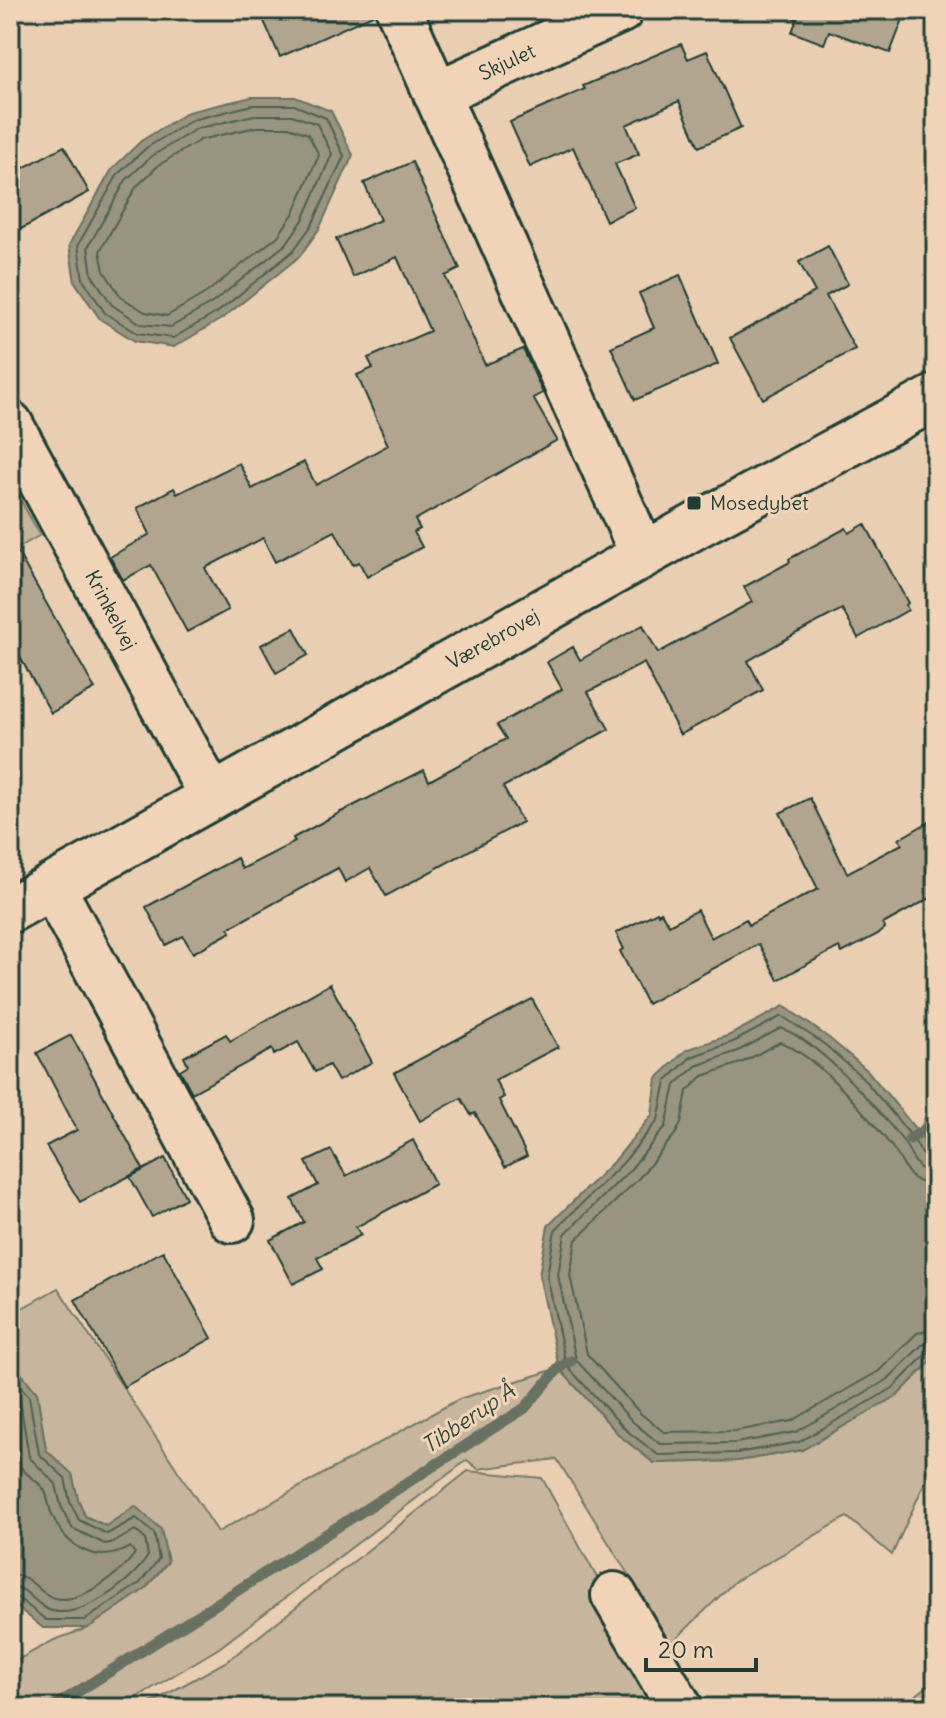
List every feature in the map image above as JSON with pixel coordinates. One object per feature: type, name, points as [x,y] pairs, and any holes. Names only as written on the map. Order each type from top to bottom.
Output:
[{"type":"street","points":[[399,10],[643,555]]},
{"type":"street","name":"Skjulet","points":[[436,94],[621,10]]},
{"type":"street","name":"Værebrovej","points":[[10,910],[643,555],[936,397]]},
{"type":"street","name":"Krinkelvej","points":[[10,424],[212,797]]},
{"type":"street","points":[[52,886],[232,1220]]},
{"type":"street","points":[[614,1595],[680,1708]]},
{"type":"shaded area","points":[[10,481],[40,535],[10,553]]},
{"type":"shaded area","points":[[936,1089],[936,1161],[919,1133]]},
{"type":"shaded area","points":[[58,1288],[218,1532],[459,1399],[559,1368],[620,1436],[654,1463],[738,1461],[802,1450],[898,1395],[936,1356],[936,1458],[892,1555],[847,1517],[734,1582],[671,1644],[557,1459],[478,1469],[467,1460],[219,1648],[119,1708],[10,1708],[10,1664],[54,1640],[88,1628],[106,1526],[85,1516],[72,1474],[46,1450],[37,1393],[10,1360],[10,1315]]},
{"type":"shaded area","points":[[468,1471],[542,1478],[669,1708],[142,1708],[229,1660]]},
{"type":"shaded area","points":[[936,1680],[936,1708],[899,1708]]},
{"type":"water","points":[[252,97],[295,97],[331,111],[353,155],[319,229],[300,256],[223,318],[174,347],[135,341],[100,319],[75,282],[69,245],[112,169],[141,141],[188,112]]},
{"type":"water","points":[[784,1006],[868,1071],[919,1133],[936,1161],[936,1356],[898,1395],[802,1450],[738,1461],[654,1463],[620,1436],[559,1368],[539,1275],[548,1226],[617,1158],[652,1115],[657,1078],[686,1050],[730,1035]]},
{"type":"water","points":[[10,1360],[37,1393],[46,1450],[72,1474],[85,1516],[106,1526],[135,1506],[161,1529],[168,1562],[145,1589],[88,1628],[43,1628],[10,1598]]},
{"type":"building","points":[[259,10],[374,10],[375,14],[280,57]]},
{"type":"building","points":[[782,10],[878,10],[903,19],[890,53],[829,31],[824,44],[792,32],[797,19],[781,13]]},
{"type":"building","points":[[681,44],[688,59],[707,51],[741,128],[699,147],[679,101],[626,125],[639,154],[615,164],[635,208],[606,221],[573,147],[530,167],[510,122],[585,89],[583,86]]},
{"type":"building","points":[[64,146],[89,192],[10,235],[10,175]]},
{"type":"building","points":[[412,162],[460,269],[445,276],[485,365],[523,349],[543,393],[533,398],[557,440],[415,520],[420,529],[414,532],[422,547],[367,577],[359,562],[353,565],[335,531],[275,562],[263,538],[205,568],[228,610],[187,632],[151,565],[123,580],[110,557],[150,534],[137,508],[174,488],[177,494],[239,463],[252,489],[304,462],[316,485],[388,445],[357,375],[373,368],[368,358],[430,331],[397,257],[353,277],[336,239],[380,220],[364,183]]},
{"type":"building","points":[[828,246],[848,284],[826,296],[855,349],[763,399],[730,338],[815,292],[799,262]]},
{"type":"building","points":[[680,275],[718,364],[635,400],[611,347],[654,328],[639,293]]},
{"type":"building","points":[[865,524],[908,603],[908,610],[858,638],[842,609],[797,633],[748,661],[763,690],[680,735],[644,663],[588,692],[609,729],[503,787],[522,822],[386,896],[370,868],[345,882],[338,868],[229,928],[231,932],[193,953],[183,936],[166,945],[146,907],[237,858],[242,869],[295,842],[293,838],[424,770],[429,781],[506,739],[497,725],[562,689],[547,662],[573,647],[580,660],[643,625],[658,653],[752,602],[744,587],[846,528],[849,533]]},
{"type":"building","points":[[10,539],[95,689],[51,713],[20,657],[10,662]]},
{"type":"building","points":[[294,628],[308,655],[276,673],[261,645]]},
{"type":"building","points":[[810,798],[847,873],[902,844],[899,839],[936,818],[936,895],[883,924],[885,928],[878,934],[842,953],[839,947],[778,980],[759,944],[647,1004],[620,951],[624,949],[616,933],[657,912],[661,912],[669,925],[697,910],[711,938],[746,919],[749,925],[818,889],[780,813]]},
{"type":"building","points":[[330,984],[372,1062],[338,1081],[329,1065],[315,1072],[298,1042],[274,1055],[272,1049],[192,1093],[180,1070],[188,1065],[184,1057],[226,1034],[230,1041]]},
{"type":"building","points":[[532,999],[558,1047],[495,1080],[504,1097],[499,1100],[527,1156],[505,1167],[475,1113],[471,1115],[461,1098],[420,1121],[394,1073]]},
{"type":"building","points":[[71,1035],[143,1169],[80,1202],[46,1146],[77,1130],[37,1053]]},
{"type":"building","points":[[413,1140],[435,1184],[356,1227],[361,1235],[317,1258],[323,1269],[293,1284],[270,1240],[304,1222],[292,1199],[318,1185],[306,1162],[331,1150],[346,1176]]},
{"type":"building","points":[[165,1158],[186,1198],[152,1217],[130,1177]]},
{"type":"building","points":[[163,1251],[212,1338],[124,1387],[75,1300]]},
{"type":"waterway","name":"Tibberup Å","points":[[910,1139],[936,1122]]},
{"type":"waterway","name":"Tibberup Å","points":[[52,1708],[525,1408],[559,1368],[571,1361]]},
{"type":"place","name":"Mosedybet","points":[[694,503]]}]
